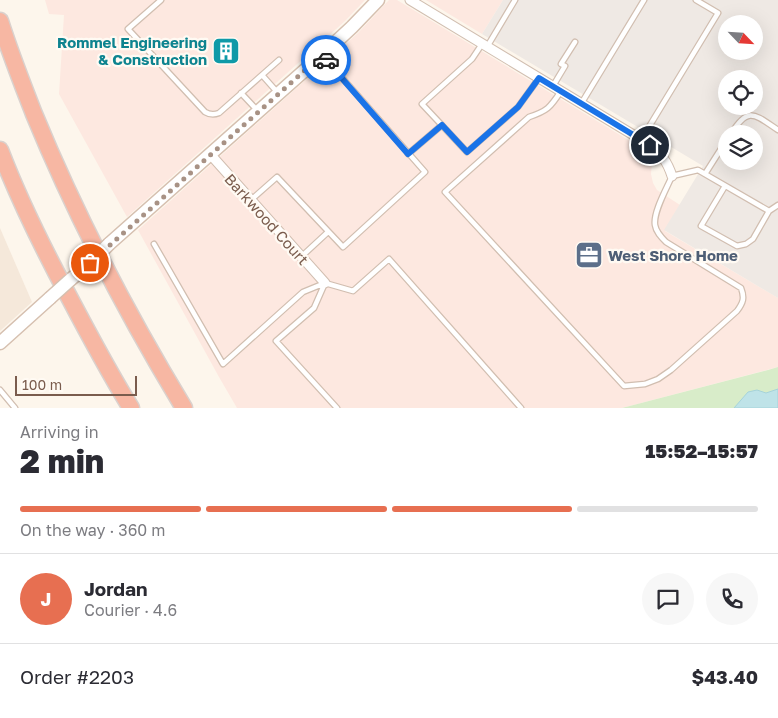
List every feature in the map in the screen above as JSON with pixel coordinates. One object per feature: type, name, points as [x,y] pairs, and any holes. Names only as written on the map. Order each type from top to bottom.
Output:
[{"type":"highway","points":[[0,21],[21,80],[66,190],[128,310],[184,408]]},
{"type":"highway","points":[[0,150],[53,267],[130,408]]},
{"type":"main road","points":[[0,342],[322,55],[378,0]]},
{"type":"street","points":[[410,0],[641,140],[662,155],[669,164],[672,176]]},
{"type":"street","name":"Barkwood Court","points":[[210,154],[325,283]]},
{"type":"lane","points":[[161,0],[128,29],[205,112],[219,113],[279,60]]},
{"type":"lane","points":[[515,0],[472,59],[422,104],[467,152],[518,107],[539,78]]},
{"type":"lane","points":[[581,104],[644,0]]},
{"type":"lane","points":[[641,140],[718,13],[696,0]]},
{"type":"lane","points":[[552,86],[565,66],[562,64],[575,42]]},
{"type":"lane","points":[[251,200],[277,177],[343,247],[424,172],[322,55]]},
{"type":"lane","points":[[262,75],[278,93]]},
{"type":"lane","points":[[561,91],[549,108],[542,113],[529,117],[445,192],[624,386],[644,384],[658,379],[671,370],[737,311],[744,300],[741,288],[666,242],[655,228],[658,208],[672,176],[698,170],[768,211]]},
{"type":"lane","points":[[241,93],[258,111]]},
{"type":"lane","points":[[737,125],[744,116],[752,115],[778,130]]},
{"type":"lane","points":[[408,154],[442,125]]},
{"type":"lane","points":[[705,174],[718,153]]},
{"type":"lane","points":[[725,186],[701,226],[737,246],[746,244],[753,239],[768,211],[778,205]]},
{"type":"lane","points":[[301,257],[328,232]]},
{"type":"lane","points":[[154,244],[223,364],[303,292],[325,283],[353,291],[389,259],[521,408]]},
{"type":"lane","points":[[325,283],[314,308],[276,341],[337,408]]},
{"type":"lane","points":[[0,390],[15,408]]},
{"type":"shaded area","points":[[45,0],[365,0],[345,21],[127,217],[59,94],[64,15],[49,14]]},
{"type":"shaded area","points":[[389,0],[397,0],[647,152],[652,162],[651,174],[657,190],[680,205],[665,231],[778,298],[778,367],[622,408],[237,408],[138,230],[358,33]]},
{"type":"shaded area","points":[[426,0],[503,0],[482,34]]},
{"type":"shaded area","points":[[503,0],[778,0],[778,298],[664,230],[703,166],[482,34]]},
{"type":"shaded area","points":[[0,228],[32,302],[0,331]]},
{"type":"green space","points":[[778,367],[778,408],[622,408],[768,370]]},
{"type":"water","points":[[778,389],[778,408],[734,408],[748,392],[757,390],[766,393]]},
{"type":"way so far","points":[[90,263],[322,55],[326,60]]},
{"type":"place","name":"Rommel Engineering & Construction","points":[[226,51]]},
{"type":"place","name":"West Shore Home","points":[[589,255]]},
{"type":"route","points":[[326,60],[408,154],[442,125],[467,152],[518,107],[539,78],[650,145]]}]
